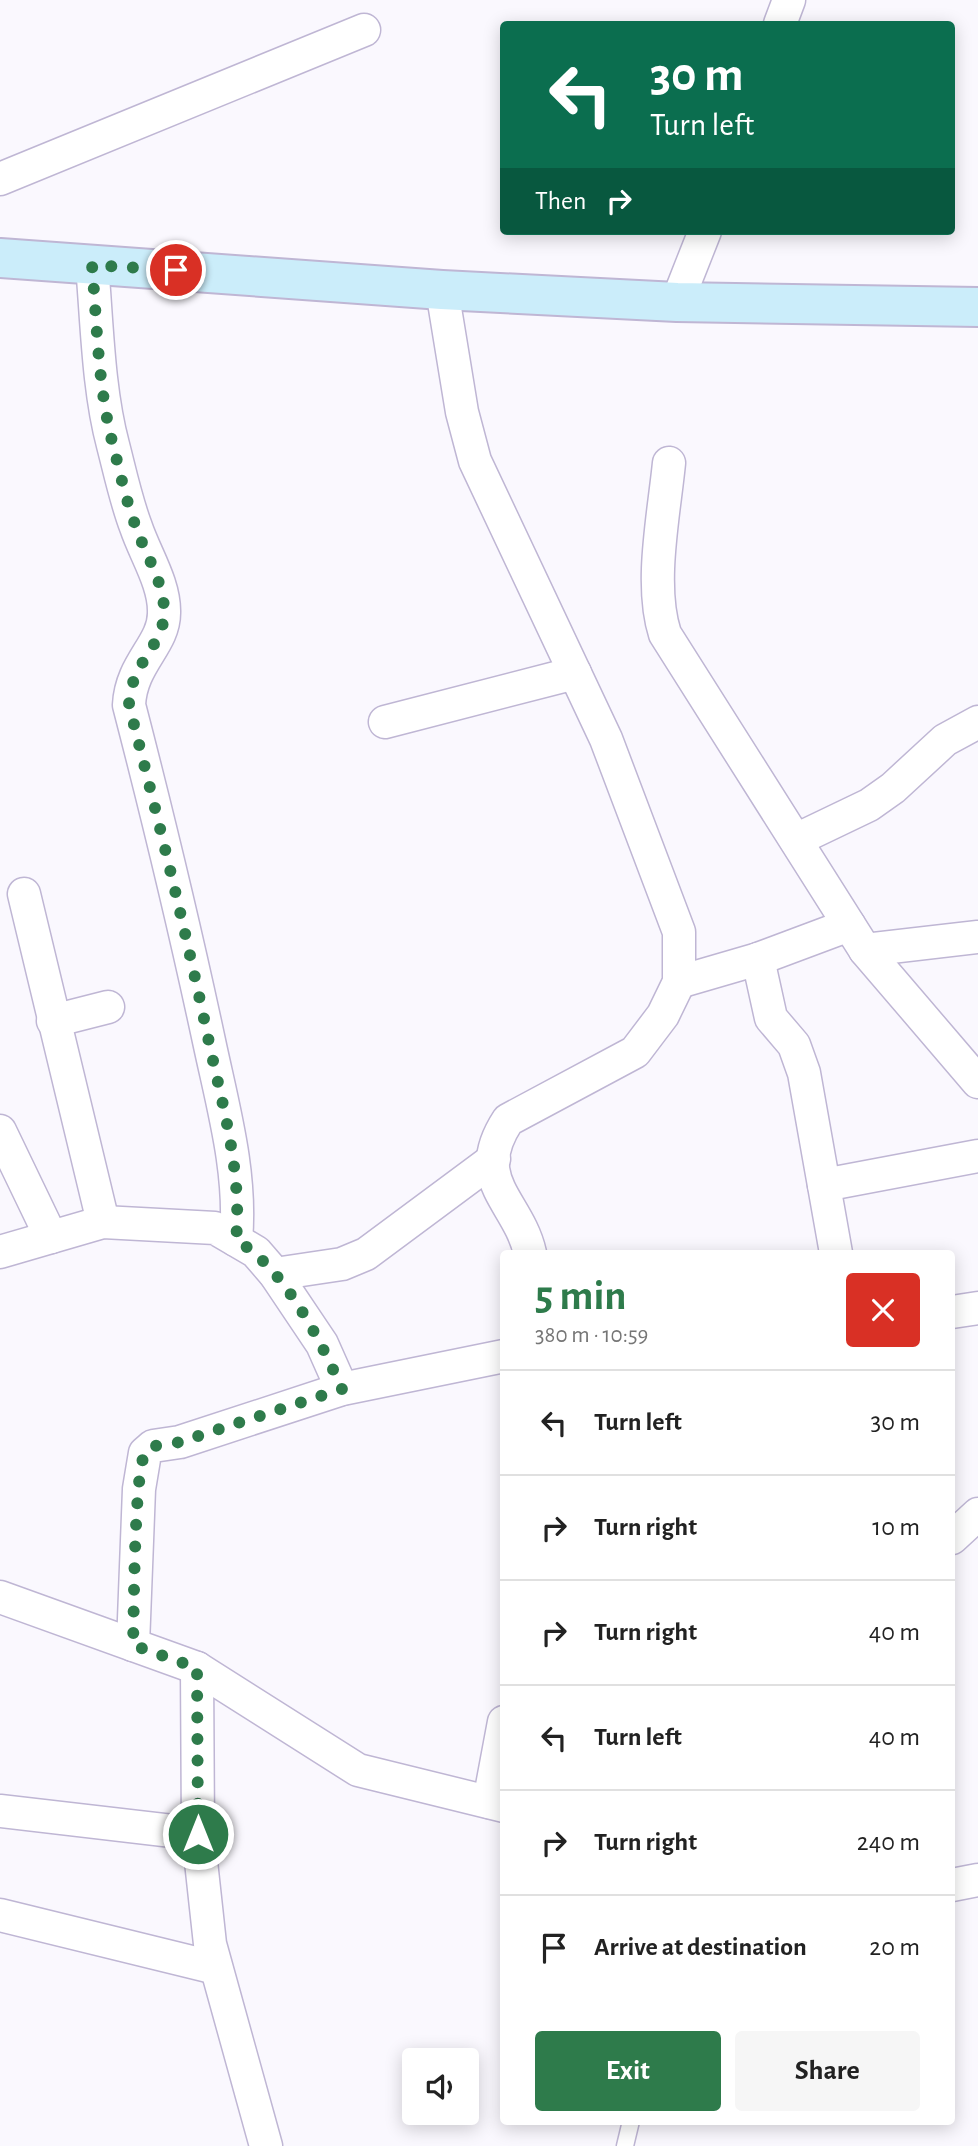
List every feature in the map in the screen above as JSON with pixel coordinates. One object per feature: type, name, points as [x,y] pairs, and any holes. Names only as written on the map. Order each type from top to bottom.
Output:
[{"type":"street","points":[[781,21],[789,0]]},
{"type":"street","points":[[0,179],[364,30]]},
{"type":"street","points":[[677,302],[703,235]]},
{"type":"street","points":[[2,254],[92,265],[442,290],[677,302],[978,307]]},
{"type":"street","points":[[92,265],[98,341],[111,441],[135,526],[156,577],[165,611],[162,631],[130,685],[129,705],[198,986],[233,1154],[239,1206],[236,1240]]},
{"type":"street","points":[[442,290],[462,412],[475,461],[606,739],[679,932],[679,982],[663,1015],[635,1052],[508,1121],[496,1139],[493,1178],[526,1237],[529,1250]]},
{"type":"street","points":[[669,463],[659,574],[659,615],[665,634],[857,938],[978,1083]]},
{"type":"street","points":[[385,722],[575,673]]},
{"type":"street","points":[[796,840],[869,804],[893,788],[945,740],[978,722]]},
{"type":"street","points":[[24,894],[103,1222]]},
{"type":"street","points":[[679,982],[758,959],[857,938],[978,937]]},
{"type":"street","points":[[758,959],[774,1023],[794,1045],[804,1073],[835,1250]]},
{"type":"street","points":[[53,1021],[108,1007]]},
{"type":"street","points":[[0,1130],[51,1237]]},
{"type":"street","points":[[824,1185],[978,1156]]},
{"type":"street","points":[[275,1274],[342,1264],[366,1254],[494,1160]]},
{"type":"street","points":[[0,1252],[103,1222],[215,1228],[256,1252],[275,1274],[322,1344],[342,1389]]},
{"type":"street","points":[[955,1312],[978,1308]]},
{"type":"street","points":[[133,1645],[139,1489],[145,1453],[153,1446],[180,1442],[342,1389],[500,1357]]},
{"type":"street","points":[[955,1535],[978,1514]]},
{"type":"street","points":[[0,1597],[197,1668],[358,1770],[497,1804],[500,1769]]},
{"type":"street","points":[[197,1668],[198,1834],[210,1944],[265,2146]]},
{"type":"street","points":[[0,1811],[198,1834]]},
{"type":"street","points":[[955,1884],[978,1880]]},
{"type":"street","points":[[0,1915],[216,1968]]},
{"type":"lane","points":[[625,2146],[630,2125]]},
{"type":"route","points":[[176,270],[92,265],[98,341],[111,441],[135,526],[156,577],[165,611],[162,631],[138,667],[130,685],[129,705],[198,986],[233,1154],[239,1206],[236,1240],[256,1252],[275,1274],[322,1344],[342,1389],[180,1442],[153,1446],[145,1453],[139,1489],[133,1645],[197,1668],[198,1834]]}]
